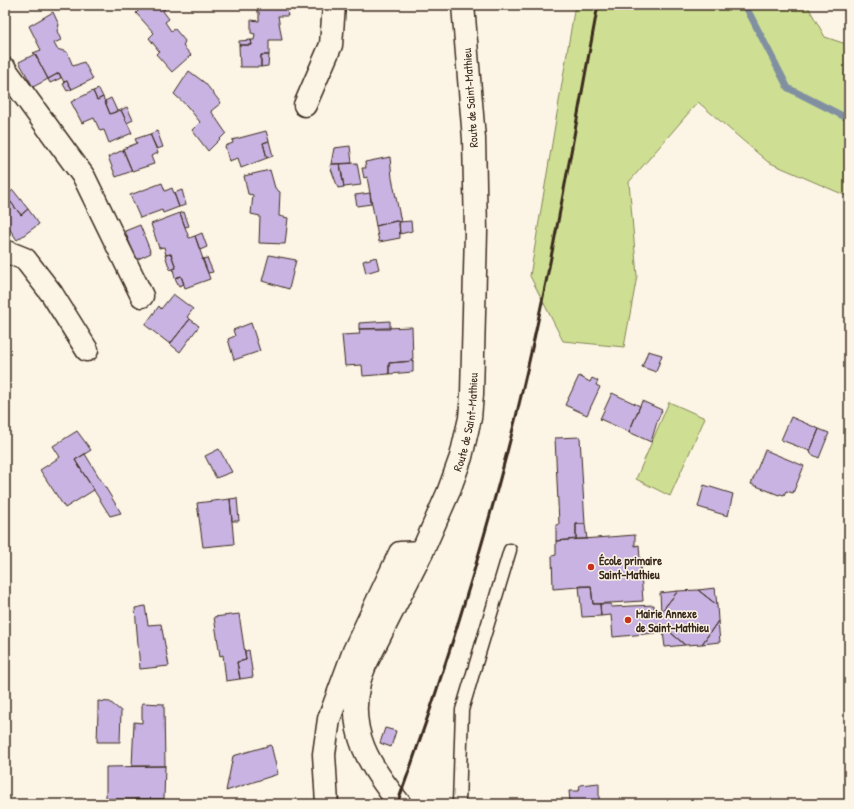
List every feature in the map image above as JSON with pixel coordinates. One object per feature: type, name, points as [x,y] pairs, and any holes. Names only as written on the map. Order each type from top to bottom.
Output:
[{"type":"street","points":[[305,105],[330,45],[334,5]]},
{"type":"street","name":"Route de Saint-Mathieu","points":[[400,804],[370,763],[362,746],[355,716],[356,697],[359,681],[365,665],[422,552],[448,493],[461,457],[470,418],[472,394],[476,231],[474,139],[464,5]]},
{"type":"street","points":[[5,69],[84,177],[142,296]]},
{"type":"street","points":[[5,251],[25,259],[52,294],[87,350]]},
{"type":"street","points":[[327,804],[324,754],[329,719],[354,651],[400,553],[422,552]]},
{"type":"lane","points":[[459,804],[462,710],[510,550]]},
{"type":"green space","points":[[575,5],[807,5],[825,37],[849,45],[849,197],[768,162],[698,102],[629,182],[637,276],[624,347],[563,341],[530,276]]},
{"type":"green space","points":[[669,402],[705,418],[670,496],[636,479]]},
{"type":"building","points":[[144,5],[167,6],[163,11],[169,19],[165,22],[171,31],[175,29],[185,41],[183,46],[191,55],[172,72],[156,54],[159,51],[149,38],[154,33],[136,13]]},
{"type":"building","points":[[257,5],[286,5],[288,16],[278,16],[282,40],[269,40],[269,55],[261,55],[261,67],[240,67],[239,45],[252,45],[251,40],[254,40],[255,34],[251,33],[251,20],[259,21]]},
{"type":"building","points":[[53,12],[59,25],[57,31],[61,40],[54,43],[57,49],[67,52],[73,66],[84,62],[93,79],[72,89],[67,81],[64,82],[59,73],[48,79],[35,54],[33,53],[41,50],[29,26]]},
{"type":"building","points":[[251,40],[252,45],[239,45],[239,41]]},
{"type":"building","points":[[35,54],[48,79],[33,87],[19,62]]},
{"type":"building","points":[[261,55],[269,55],[268,66],[261,67]]},
{"type":"building","points":[[189,71],[205,83],[221,103],[211,111],[226,133],[208,151],[192,130],[200,122],[187,106],[174,94]]},
{"type":"building","points":[[59,73],[61,78],[50,83],[48,79]]},
{"type":"building","points":[[67,81],[72,89],[67,91],[63,84]]},
{"type":"building","points":[[99,89],[103,97],[97,100],[93,91]]},
{"type":"building","points":[[93,91],[97,100],[103,97],[110,114],[121,110],[132,133],[109,143],[104,130],[100,131],[94,118],[82,123],[71,102]]},
{"type":"building","points":[[111,98],[117,111],[110,114],[105,101]]},
{"type":"building","points":[[127,107],[133,120],[127,123],[121,110]]},
{"type":"building","points":[[157,131],[163,147],[157,149],[150,134]]},
{"type":"building","points":[[266,131],[269,141],[263,143],[267,158],[241,168],[238,158],[229,161],[225,146],[233,143],[232,140]]},
{"type":"building","points":[[150,134],[158,153],[151,156],[154,164],[132,171],[123,149],[137,143],[135,139]]},
{"type":"building","points":[[269,141],[273,156],[267,158],[263,143]]},
{"type":"building","points":[[350,146],[352,163],[331,164],[334,148]]},
{"type":"building","points":[[123,150],[132,171],[116,177],[108,157]]},
{"type":"building","points":[[390,157],[392,178],[401,222],[396,221],[376,226],[367,177],[364,178],[362,168],[366,168],[365,162]]},
{"type":"building","points":[[357,163],[361,185],[344,187],[340,164]]},
{"type":"building","points":[[331,164],[340,164],[344,187],[338,188],[330,166]]},
{"type":"building","points":[[270,170],[275,188],[280,192],[279,216],[288,218],[285,244],[259,243],[260,216],[251,214],[253,195],[248,194],[244,176]]},
{"type":"building","points":[[162,183],[165,191],[172,188],[179,207],[163,213],[162,210],[140,218],[130,195]]},
{"type":"building","points":[[13,190],[28,209],[21,215],[6,196]]},
{"type":"building","points":[[182,190],[186,205],[179,207],[174,193]]},
{"type":"building","points":[[370,193],[371,204],[357,206],[355,195]]},
{"type":"building","points":[[5,195],[21,215],[28,209],[39,224],[17,240],[8,227],[5,229]]},
{"type":"building","points":[[184,212],[189,226],[185,227],[180,213]]},
{"type":"building","points":[[180,213],[189,238],[195,236],[210,279],[185,288],[181,276],[175,278],[173,269],[176,268],[171,254],[166,255],[164,247],[159,248],[151,224]]},
{"type":"building","points":[[396,221],[399,222],[400,238],[379,242],[376,226]]},
{"type":"building","points":[[411,221],[412,231],[400,234],[399,222]]},
{"type":"building","points":[[140,225],[151,253],[136,260],[125,231]]},
{"type":"building","points":[[202,233],[207,247],[200,250],[195,236]]},
{"type":"building","points":[[171,254],[176,268],[170,270],[165,255]]},
{"type":"building","points":[[269,255],[296,260],[289,289],[262,281]]},
{"type":"building","points":[[376,257],[379,269],[366,273],[363,261]]},
{"type":"building","points":[[207,258],[213,272],[208,273],[202,259]]},
{"type":"building","points":[[181,276],[184,284],[179,286],[175,278]]},
{"type":"building","points":[[173,294],[193,309],[187,317],[190,319],[170,344],[145,325],[159,306],[161,309]]},
{"type":"building","points":[[190,319],[199,326],[180,352],[170,344]]},
{"type":"building","points":[[390,321],[390,329],[359,329],[359,323]]},
{"type":"building","points":[[251,323],[260,351],[234,360],[228,339],[235,336],[233,330]]},
{"type":"building","points":[[412,327],[413,361],[389,363],[389,374],[363,376],[362,365],[345,366],[342,335],[360,334],[359,329]]},
{"type":"building","points":[[648,351],[662,355],[656,372],[642,367]]},
{"type":"building","points":[[413,361],[413,372],[389,374],[389,363]]},
{"type":"building","points":[[579,376],[590,382],[592,378],[598,381],[596,385],[600,387],[587,415],[565,405]]},
{"type":"building","points":[[612,393],[640,406],[629,432],[600,419]]},
{"type":"building","points":[[642,401],[662,410],[651,442],[629,432]]},
{"type":"building","points":[[791,417],[819,429],[810,451],[781,440]]},
{"type":"building","points":[[819,429],[829,433],[819,458],[811,454],[810,451]]},
{"type":"building","points":[[77,431],[91,450],[75,460],[94,490],[65,508],[40,470],[60,457],[53,446]]},
{"type":"building","points":[[580,437],[585,524],[576,524],[576,539],[556,541],[556,525],[559,524],[555,438]]},
{"type":"building","points":[[219,449],[232,472],[216,478],[205,456]]},
{"type":"building","points":[[765,450],[804,466],[793,493],[786,491],[784,495],[779,495],[751,484]]},
{"type":"building","points":[[85,454],[121,513],[110,516],[75,460]]},
{"type":"building","points":[[704,485],[733,494],[728,516],[698,507]]},
{"type":"building","points":[[237,498],[239,521],[232,521],[230,499]]},
{"type":"building","points":[[230,499],[234,544],[203,547],[197,503]]},
{"type":"building","points":[[576,524],[585,524],[587,539],[576,539]]},
{"type":"building","points":[[635,535],[635,546],[639,545],[643,601],[593,604],[591,586],[553,589],[552,556],[556,555],[556,541]]},
{"type":"building","points":[[579,586],[591,586],[593,604],[600,604],[601,616],[582,617]]},
{"type":"building","points":[[715,588],[717,605],[698,590]]},
{"type":"building","points":[[698,590],[717,605],[718,621],[702,644],[685,645],[662,625],[654,625],[656,633],[613,637],[611,615],[601,616],[600,604],[611,604],[611,607],[654,605],[654,613],[661,612],[678,591]]},
{"type":"building","points":[[678,591],[661,612],[660,593]]},
{"type":"building","points":[[145,606],[148,625],[161,624],[169,666],[140,669],[135,608]]},
{"type":"building","points":[[239,614],[246,660],[237,662],[240,679],[226,681],[223,655],[220,656],[214,617]]},
{"type":"building","points":[[718,621],[720,642],[702,644]]},
{"type":"building","points":[[662,625],[685,645],[665,647]]},
{"type":"building","points":[[249,650],[253,677],[240,679],[237,662],[246,660],[245,651]]},
{"type":"building","points":[[98,701],[110,702],[121,711],[120,742],[97,742]]},
{"type":"building","points":[[142,703],[164,704],[165,766],[132,766],[134,722],[142,723]]},
{"type":"building","points":[[385,728],[396,731],[391,747],[380,743]]},
{"type":"building","points":[[271,745],[278,774],[226,791],[233,756]]},
{"type":"building","points":[[165,766],[164,799],[106,799],[106,767]]},
{"type":"building","points":[[599,783],[599,803],[573,804],[573,802],[570,802],[569,791],[579,791],[580,785]]},
{"type":"building","points":[[136,799],[164,799],[164,804],[136,804]]},
{"type":"waterway","points":[[745,5],[788,88],[849,119]]},
{"type":"railway","points":[[397,804],[456,632],[506,456],[545,288],[598,5]]},
{"type":"place","name":"École primaire Saint-Mathieu","points":[[591,567]]},
{"type":"place","name":"Mairie Annexe de Saint-Mathieu","points":[[628,620]]}]
